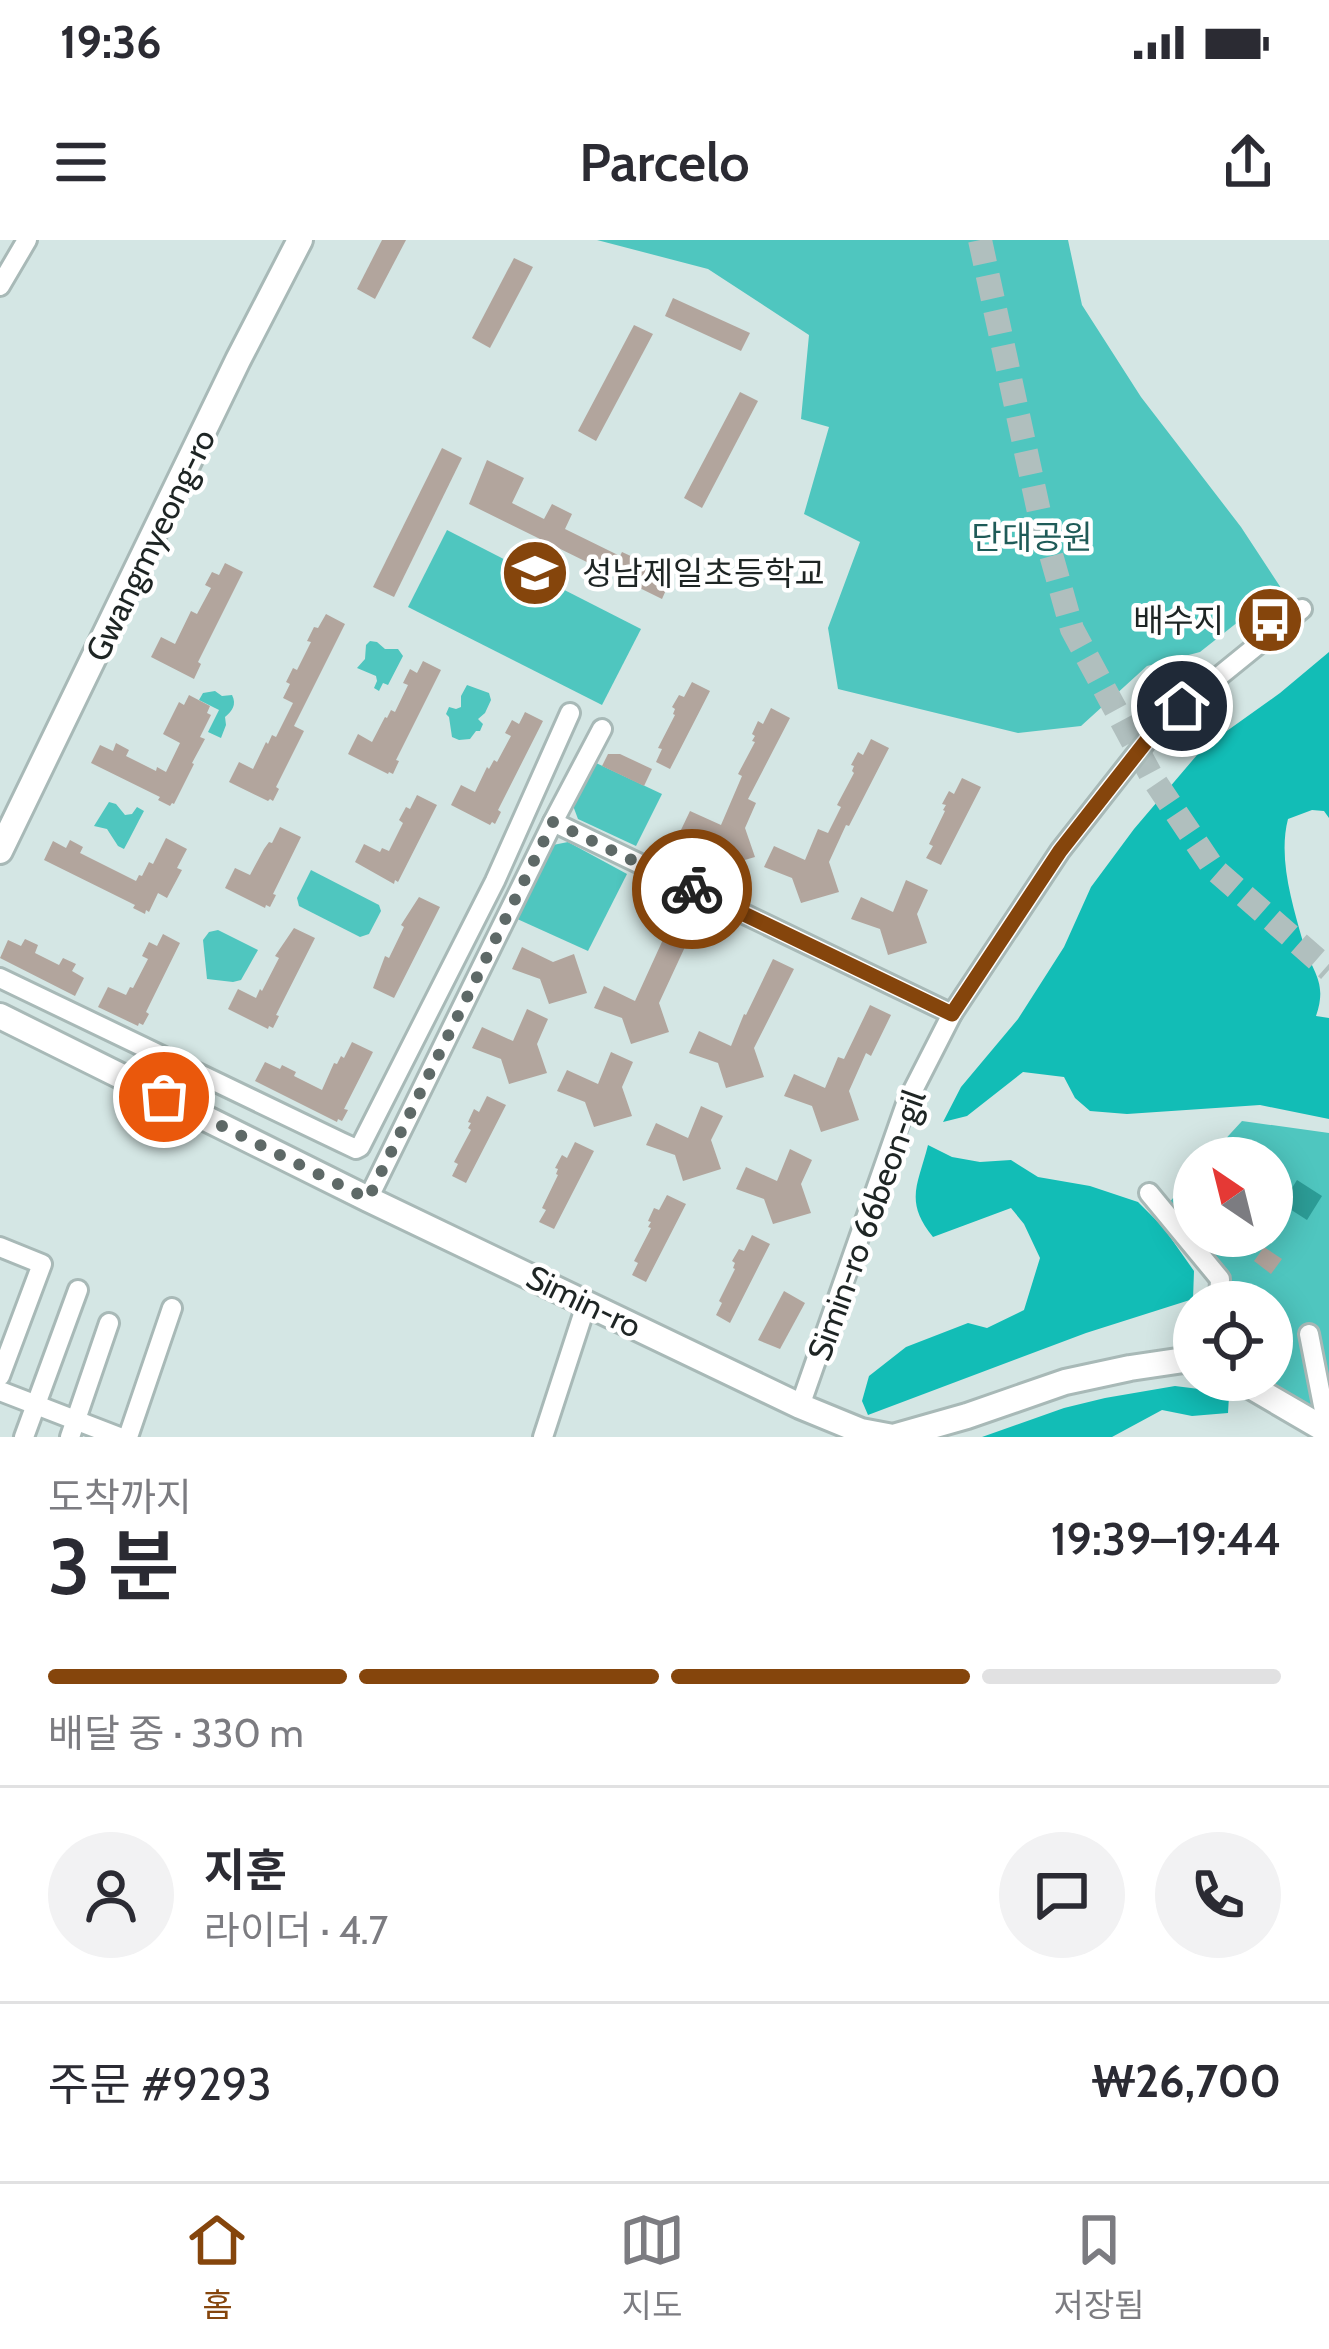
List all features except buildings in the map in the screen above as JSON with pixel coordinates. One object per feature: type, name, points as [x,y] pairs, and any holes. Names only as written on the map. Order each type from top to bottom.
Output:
[{"type":"main road","name":"Gwangmyeong-ro","points":[[0,851],[300,240]]},
{"type":"main road","name":"Simin-ro","points":[[0,1016],[368,1199],[861,1431],[893,1437],[1066,1382],[1173,1362]]},
{"type":"main road","points":[[1277,1401],[1329,1431]]},
{"type":"street","points":[[0,286],[27,240]]},
{"type":"street","name":"Simin-ro 66beon-gil","points":[[800,1406],[906,1104],[952,1014],[1060,851],[1159,725],[1302,609]]},
{"type":"street","points":[[0,978],[356,1149],[495,881],[570,713]]},
{"type":"street","points":[[368,1199],[602,728]]},
{"type":"street","points":[[553,822],[952,1014]]},
{"type":"street","points":[[1149,1192],[1220,1281]]},
{"type":"street","points":[[0,1247],[42,1264],[0,1376]]},
{"type":"street","points":[[24,1437],[78,1289]]},
{"type":"street","points":[[543,1437],[587,1302]]},
{"type":"street","points":[[0,1391],[36,1406],[72,1430],[123,1437],[172,1308]]},
{"type":"street","points":[[72,1430],[109,1323]]},
{"type":"street","points":[[1310,1334],[1329,1431]]},
{"type":"green space","name":"단대공원","points":[[597,240],[1068,240],[1082,305],[1141,397],[1241,527],[1281,588],[1200,652],[1147,666],[1081,726],[1018,733],[838,689],[828,628],[860,542],[804,514],[829,427],[801,419],[809,335],[708,269]]},
{"type":"green space","points":[[447,530],[641,629],[602,705],[408,607]]},
{"type":"green space","points":[[370,641],[398,649],[403,656],[388,685],[383,683],[379,691],[374,688],[376,676],[357,668]]},
{"type":"green space","points":[[467,685],[489,693],[491,700],[478,719],[483,724],[480,731],[459,740],[452,737],[446,714],[449,707],[461,707]]},
{"type":"green space","points":[[203,693],[232,695],[234,702],[221,738],[208,732],[219,710],[199,700]]},
{"type":"green space","points":[[594,762],[662,794],[636,846],[578,819],[572,803]]},
{"type":"green space","points":[[109,802],[125,815],[137,807],[144,811],[124,849],[107,829],[94,826]]},
{"type":"green space","points":[[568,842],[627,874],[588,951],[515,918],[548,846]]},
{"type":"green space","points":[[311,870],[379,905],[381,911],[369,934],[360,937],[299,906],[297,898]]},
{"type":"green space","points":[[218,930],[258,950],[241,980],[207,979],[203,940]]},
{"type":"green space","points":[[1242,1121],[1329,1133],[1329,1432],[1284,1401],[1293,1401],[1293,1281],[1215,1281],[1200,1257],[1293,1257],[1293,1137],[1227,1137]]},
{"type":"shaded area","points":[[1329,652],[1329,818],[1324,811],[1312,810],[1288,819],[1285,849],[1295,912],[1320,985],[1316,1016],[1329,1018],[1329,1119],[1260,1105],[1127,1114],[1090,1111],[1075,1098],[1064,1077],[1023,1072],[967,1116],[943,1122],[961,1087],[1018,1019],[1064,947],[1091,887],[1134,829],[1203,748]]},
{"type":"shaded area","points":[[928,1145],[952,1157],[1011,1160],[1038,1177],[1090,1186],[1138,1202],[1173,1241],[1173,1257],[1184,1257],[1194,1271],[1194,1281],[1173,1281],[1173,1305],[868,1415],[862,1401],[869,1376],[906,1347],[968,1323],[987,1328],[1024,1310],[1040,1258],[1011,1208],[933,1237],[916,1203]]},
{"type":"shaded area","points":[[1297,1180],[1322,1196],[1307,1220],[1293,1211]]},
{"type":"shaded area","points":[[1173,1386],[1173,1401],[1229,1401],[1228,1413],[1192,1416],[1162,1410],[1112,1437],[982,1437],[1064,1408]]},
{"type":"tunnel","points":[[980,240],[1039,512],[1072,629],[1152,777],[1214,869],[1329,970]]},
{"type":"way so far","points":[[164,1097],[368,1199],[553,822],[692,889]]},
{"type":"place","name":"성남제일초등학교","points":[[535,573]]},
{"type":"place","name":"배수지","points":[[1270,620]]},
{"type":"route","points":[[692,889],[952,1014],[1060,851],[1159,725],[1182,706]]}]
